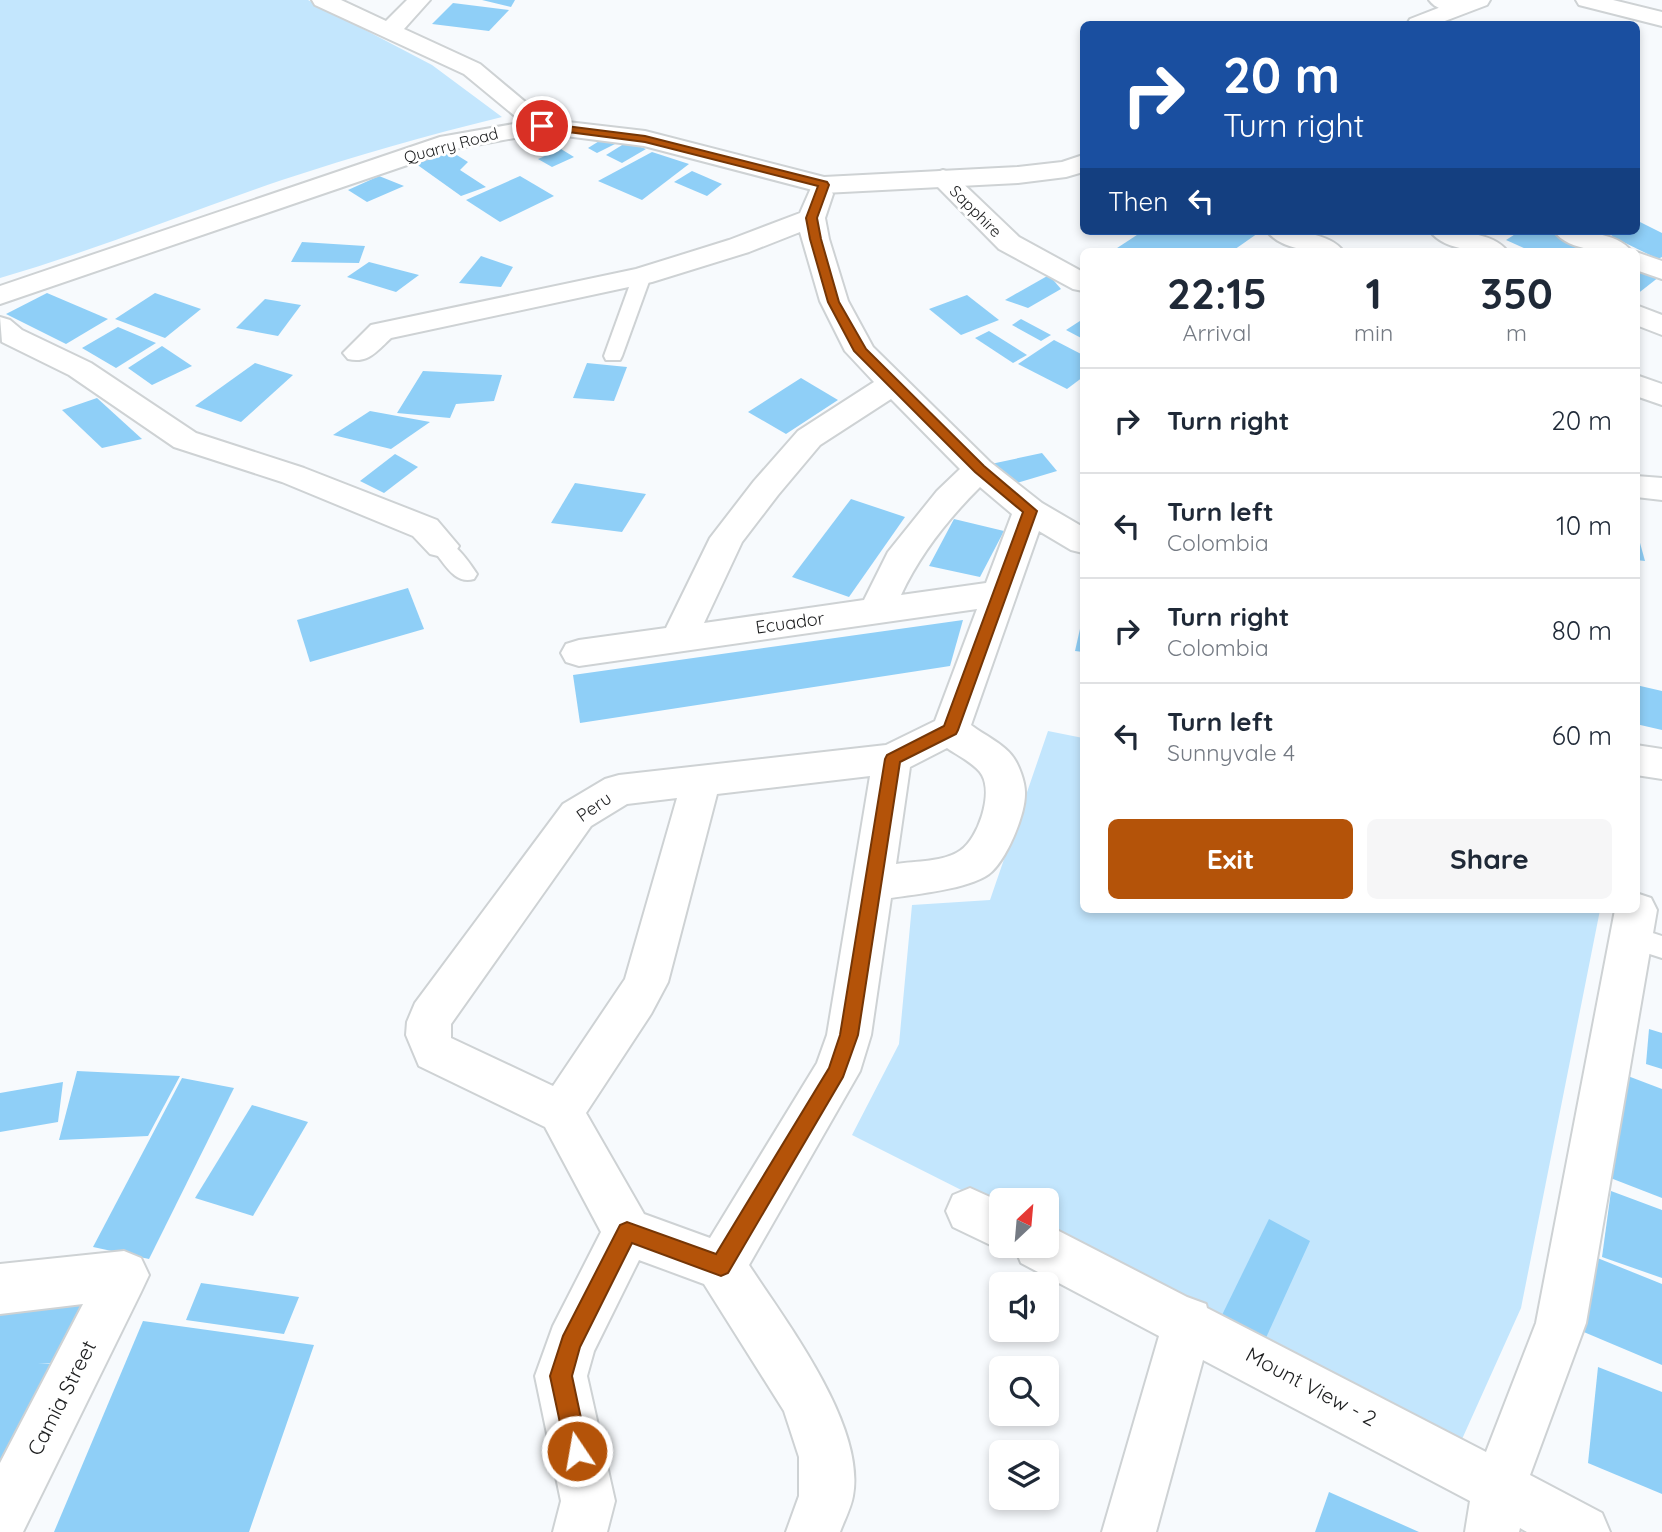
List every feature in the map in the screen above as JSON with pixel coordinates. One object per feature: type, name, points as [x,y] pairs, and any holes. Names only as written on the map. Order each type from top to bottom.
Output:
[{"type":"street","points":[[323,0],[472,69],[542,126]]},
{"type":"street","points":[[390,30],[419,0]]},
{"type":"street","points":[[1587,0],[1662,19]]},
{"type":"street","points":[[1424,21],[1460,2]]},
{"type":"street","name":"Quarry Road","points":[[0,295],[449,142],[542,126],[645,139],[824,185],[1018,175],[1066,169],[1080,164]]},
{"type":"street","name":"Sapphire","points":[[943,178],[1009,243],[1080,281]]},
{"type":"street","points":[[824,185],[812,218],[834,302],[860,351],[979,469],[1030,511],[1080,540]]},
{"type":"street","points":[[358,354],[380,331],[642,276],[739,246],[812,218]]},
{"type":"street","points":[[1290,235],[1321,248]]},
{"type":"street","points":[[1454,235],[1484,248]]},
{"type":"street","points":[[1578,235],[1608,248]]},
{"type":"street","points":[[1640,262],[1662,271]]},
{"type":"street","points":[[1640,316],[1662,326]]},
{"type":"street","points":[[0,326],[12,336],[80,369],[185,440],[293,475],[425,528],[442,546]]},
{"type":"street","points":[[678,640],[727,538],[766,488],[809,439],[894,383]]},
{"type":"street","points":[[1640,386],[1662,396]]},
{"type":"street","points":[[876,611],[900,560],[949,499],[979,469]]},
{"type":"street","points":[[1640,486],[1662,489]]},
{"type":"street","points":[[721,1266],[837,1071],[849,1035],[892,759],[950,730],[1030,511]]},
{"type":"street","name":"Ecuador","points":[[579,653],[1001,593]]},
{"type":"street","points":[[873,884],[949,872],[974,863],[990,846],[1006,793],[999,766],[950,730]]},
{"type":"street","name":"Peru","points":[[561,1112],[435,1052],[427,1038],[431,1017],[577,815],[619,790],[892,759]]},
{"type":"street","points":[[1640,761],[1662,764]]},
{"type":"street","points":[[702,779],[646,982],[561,1112],[627,1232],[721,1266],[806,1397],[826,1457],[826,1496],[813,1532]]},
{"type":"street","points":[[1496,1509],[1561,1323],[1641,925]]},
{"type":"street","points":[[580,1532],[588,1501],[561,1376],[571,1344],[627,1232]]},
{"type":"street","name":"Mount View - 2","points":[[1059,1257],[1188,1322],[1496,1509],[1583,1532]]},
{"type":"street","name":"Camia Street","points":[[0,1289],[124,1275],[0,1520]]},
{"type":"street","points":[[1129,1532],[1188,1322]]},
{"type":"lane","points":[[613,356],[642,276]]},
{"type":"lane","points":[[442,546],[466,574]]},
{"type":"shaded area","points":[[0,0],[308,0],[432,65],[502,117],[309,171],[0,278]]},
{"type":"shaded area","points":[[1048,731],[1080,737],[1080,913],[1599,913],[1521,1308],[1458,1448],[1059,1240],[1059,1188],[989,1188],[989,1204],[852,1135],[899,1044],[912,905],[990,900]]},
{"type":"building","points":[[482,0],[515,0],[511,7]]},
{"type":"building","points":[[453,3],[509,10],[489,31],[432,24]]},
{"type":"building","points":[[609,135],[623,140],[597,153],[588,148]]},
{"type":"building","points":[[555,138],[561,149],[538,154],[530,140]]},
{"type":"building","points":[[627,142],[646,149],[622,163],[606,155]]},
{"type":"building","points":[[447,149],[468,162],[460,170],[486,187],[461,196],[412,161]]},
{"type":"building","points":[[561,149],[574,157],[552,167],[538,159]]},
{"type":"building","points":[[652,152],[689,164],[642,200],[598,181]]},
{"type":"building","points":[[692,171],[722,184],[707,196],[674,182]]},
{"type":"building","points":[[379,176],[404,186],[367,202],[348,190]]},
{"type":"building","points":[[520,176],[554,196],[500,222],[466,200]]},
{"type":"building","points":[[1640,222],[1662,233],[1662,257],[1658,259],[1611,236],[1640,235]]},
{"type":"building","points":[[1137,235],[1255,235],[1237,248],[1117,248]]},
{"type":"building","points":[[1514,235],[1561,235],[1592,248],[1524,248],[1506,240]]},
{"type":"building","points":[[302,242],[365,246],[359,263],[291,262]]},
{"type":"building","points":[[481,256],[513,267],[501,287],[459,283]]},
{"type":"building","points":[[369,262],[419,275],[396,292],[347,277]]},
{"type":"building","points":[[1640,269],[1659,277],[1640,292]]},
{"type":"building","points":[[1049,275],[1061,289],[1028,308],[1005,300]]},
{"type":"building","points":[[47,293],[108,319],[66,344],[6,314]]},
{"type":"building","points":[[155,293],[201,309],[165,338],[115,319]]},
{"type":"building","points":[[967,295],[999,320],[961,335],[929,309]]},
{"type":"building","points":[[265,299],[301,305],[278,336],[236,328]]},
{"type":"building","points":[[1021,319],[1051,335],[1041,341],[1012,325]]},
{"type":"building","points":[[1080,321],[1080,337],[1066,330]]},
{"type":"building","points":[[118,327],[156,343],[116,368],[82,348]]},
{"type":"building","points":[[989,331],[1027,355],[1013,363],[975,338]]},
{"type":"building","points":[[1054,340],[1080,353],[1080,379],[1067,389],[1018,364]]},
{"type":"building","points":[[162,346],[192,366],[152,385],[128,368]]},
{"type":"building","points":[[255,363],[293,375],[241,422],[195,406]]},
{"type":"building","points":[[587,363],[627,367],[614,401],[573,398]]},
{"type":"building","points":[[423,371],[502,375],[494,401],[456,404],[450,418],[397,413]]},
{"type":"building","points":[[801,378],[838,400],[786,434],[748,412]]},
{"type":"building","points":[[97,398],[142,439],[102,448],[62,410]]},
{"type":"building","points":[[370,411],[430,422],[391,449],[333,435]]},
{"type":"building","points":[[1042,453],[1057,471],[1007,486],[991,464]]},
{"type":"building","points":[[395,454],[418,467],[384,493],[360,481]]},
{"type":"building","points":[[575,483],[646,494],[622,532],[551,523]]},
{"type":"building","points":[[851,499],[905,517],[849,597],[792,577]]},
{"type":"building","points":[[954,519],[1004,531],[980,577],[929,566]]},
{"type":"building","points":[[1640,543],[1645,561],[1640,560]]},
{"type":"building","points":[[408,588],[424,629],[310,662],[297,620]]},
{"type":"building","points":[[963,620],[950,666],[580,723],[573,675]]},
{"type":"building","points":[[1080,629],[1080,652],[1075,651]]},
{"type":"building","points":[[1640,686],[1662,691],[1662,730],[1640,725]]},
{"type":"building","points":[[1649,1029],[1662,1033],[1662,1069],[1646,1064]]},
{"type":"building","points":[[1612,1070],[1662,1089],[1662,1198],[1595,1172]]},
{"type":"building","points":[[77,1071],[180,1076],[148,1136],[59,1140]]},
{"type":"building","points":[[182,1078],[234,1088],[149,1259],[93,1247]]},
{"type":"building","points":[[63,1082],[58,1122],[0,1132],[0,1093]]},
{"type":"building","points":[[252,1105],[308,1122],[253,1216],[195,1198]]},
{"type":"building","points":[[1611,1191],[1662,1210],[1662,1278],[1602,1257]]},
{"type":"building","points":[[1269,1219],[1310,1241],[1265,1340],[1222,1315]]},
{"type":"building","points":[[1590,1255],[1662,1284],[1662,1365],[1579,1330]]},
{"type":"building","points":[[201,1283],[299,1297],[284,1334],[186,1320]]},
{"type":"building","points":[[103,1290],[69,1363],[38,1363],[79,1365],[0,1486],[0,1306]]},
{"type":"building","points":[[143,1321],[314,1345],[249,1532],[54,1532]]},
{"type":"building","points":[[1598,1367],[1662,1392],[1662,1494],[1588,1463]]},
{"type":"building","points":[[1329,1492],[1419,1532],[1315,1532]]},
{"type":"route","points":[[542,126],[645,139],[824,185],[812,218],[815,239],[834,302],[860,351],[979,469],[1030,511],[950,730],[892,759],[849,1035],[837,1071],[721,1266],[627,1232],[571,1344],[561,1376],[577,1451]]}]
